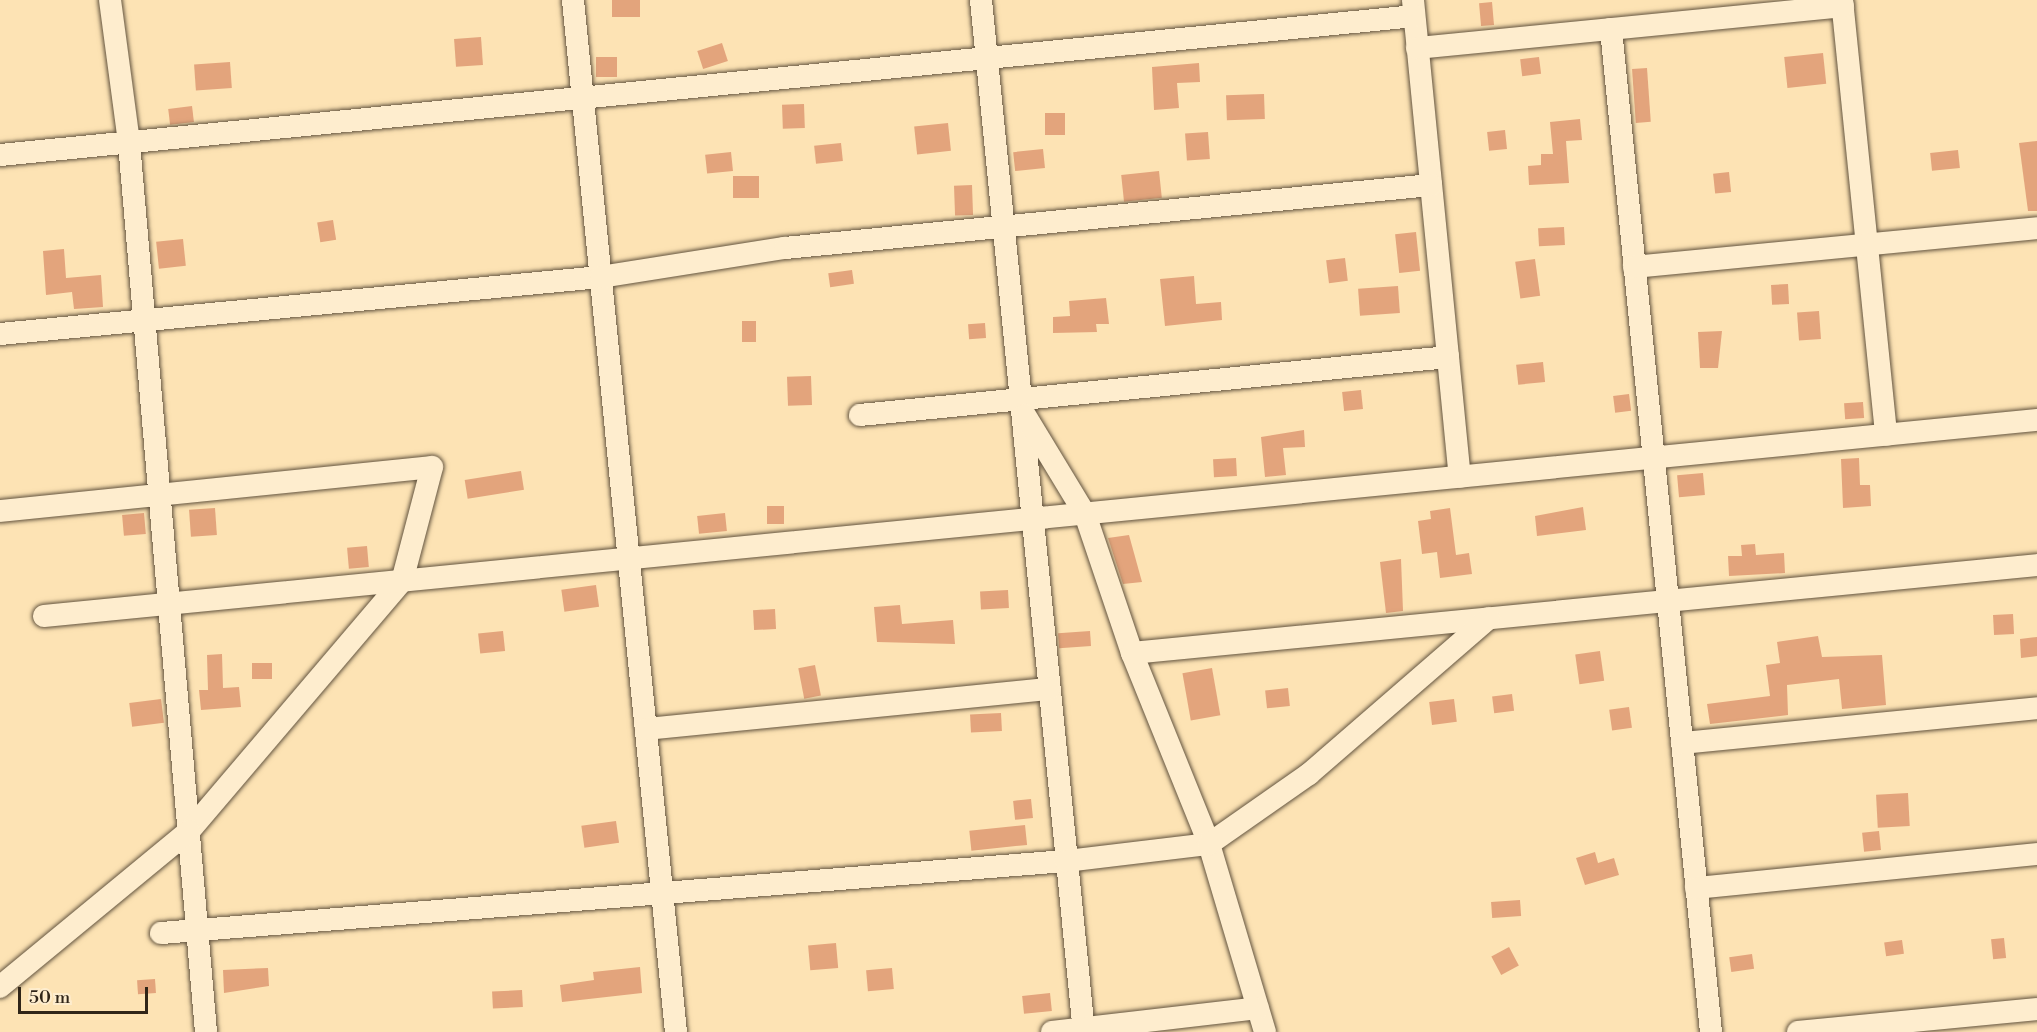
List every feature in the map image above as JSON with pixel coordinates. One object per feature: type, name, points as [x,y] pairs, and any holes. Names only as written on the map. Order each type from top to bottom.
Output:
[{"type":"street","points":[[110,0],[129,143],[142,321],[206,1032]]},
{"type":"street","points":[[573,0],[676,1032]]},
{"type":"street","points":[[981,0],[1083,1030]]},
{"type":"street","points":[[1417,48],[1842,3],[1886,435]]},
{"type":"street","points":[[0,155],[986,58],[1413,8],[1460,477]]},
{"type":"street","points":[[1611,28],[1711,1032]]},
{"type":"street","points":[[0,334],[601,277],[785,248],[1431,185]]},
{"type":"street","points":[[1634,267],[2037,228]]},
{"type":"street","points":[[860,415],[1021,404],[1448,357]]},
{"type":"street","points":[[1021,404],[1085,514],[1132,654],[1209,844],[1265,1032]]},
{"type":"street","points":[[44,616],[2037,420]]},
{"type":"street","points":[[0,511],[158,498],[432,467],[402,581],[189,831],[0,987]]},
{"type":"street","points":[[1132,654],[2037,564]]},
{"type":"street","points":[[161,933],[1066,861],[1209,844],[1309,774],[1489,618]]},
{"type":"street","points":[[646,729],[1049,689]]},
{"type":"street","points":[[1682,743],[2037,708]]},
{"type":"street","points":[[1696,888],[2037,855]]},
{"type":"street","points":[[1052,1032],[1258,1008]]},
{"type":"street","points":[[1798,1032],[2037,1008]]},
{"type":"building","points":[[612,0],[640,0],[640,17],[612,17]]},
{"type":"building","points":[[1492,2],[1494,25],[1481,26],[1479,3]]},
{"type":"building","points":[[481,37],[483,65],[456,67],[454,39]]},
{"type":"building","points":[[722,43],[728,61],[703,69],[697,51]]},
{"type":"building","points":[[1823,53],[1826,84],[1787,88],[1784,57]]},
{"type":"building","points":[[596,57],[617,57],[617,77],[596,77]]},
{"type":"building","points":[[1539,57],[1541,74],[1522,76],[1520,59]]},
{"type":"building","points":[[230,62],[232,88],[196,90],[194,65]]},
{"type":"building","points":[[1199,63],[1200,82],[1177,83],[1179,108],[1154,110],[1152,67]]},
{"type":"building","points":[[1647,68],[1651,122],[1636,123],[1632,69]]},
{"type":"building","points":[[1264,94],[1265,119],[1227,120],[1226,95]]},
{"type":"building","points":[[804,104],[805,128],[783,129],[782,105]]},
{"type":"building","points":[[192,106],[194,122],[170,125],[168,109]]},
{"type":"building","points":[[1045,113],[1065,113],[1065,135],[1045,135]]},
{"type":"building","points":[[1580,119],[1582,140],[1566,141],[1569,183],[1529,185],[1528,166],[1541,165],[1541,154],[1553,154],[1550,122]]},
{"type":"building","points":[[948,123],[951,151],[917,154],[914,127]]},
{"type":"building","points":[[1505,130],[1507,149],[1489,151],[1487,132]]},
{"type":"building","points":[[1208,132],[1210,159],[1187,161],[1185,134]]},
{"type":"building","points":[[2037,141],[2037,211],[2028,211],[2019,143]]},
{"type":"building","points":[[841,143],[843,161],[816,164],[814,146]]},
{"type":"building","points":[[1043,149],[1045,168],[1015,171],[1013,152]]},
{"type":"building","points":[[1958,150],[1960,168],[1932,171],[1930,153]]},
{"type":"building","points":[[731,152],[733,171],[707,174],[705,155]]},
{"type":"building","points":[[1159,171],[1162,198],[1124,202],[1121,175]]},
{"type":"building","points":[[1729,172],[1731,192],[1715,194],[1713,174]]},
{"type":"building","points":[[733,176],[759,176],[759,198],[733,198]]},
{"type":"building","points":[[972,185],[973,215],[955,216],[954,186]]},
{"type":"building","points":[[333,220],[336,240],[320,242],[317,223]]},
{"type":"building","points":[[1564,227],[1565,245],[1539,246],[1538,228]]},
{"type":"building","points":[[1416,232],[1420,271],[1399,273],[1395,234]]},
{"type":"building","points":[[183,239],[186,266],[159,269],[156,242]]},
{"type":"building","points":[[64,249],[66,278],[101,275],[103,307],[74,309],[72,292],[46,295],[43,251]]},
{"type":"building","points":[[1345,258],[1348,281],[1329,283],[1326,260]]},
{"type":"building","points":[[1535,259],[1540,296],[1520,298],[1515,262]]},
{"type":"building","points":[[852,270],[854,284],[830,287],[828,273]]},
{"type":"building","points":[[1194,276],[1196,304],[1221,302],[1222,320],[1165,326],[1160,279]]},
{"type":"building","points":[[1788,284],[1789,304],[1772,305],[1771,285]]},
{"type":"building","points":[[1398,286],[1400,313],[1360,316],[1358,289]]},
{"type":"building","points":[[1106,298],[1109,324],[1096,324],[1097,332],[1053,333],[1053,317],[1070,316],[1069,301]]},
{"type":"building","points":[[1819,311],[1821,339],[1799,340],[1797,313]]},
{"type":"building","points":[[742,321],[756,321],[756,342],[742,342]]},
{"type":"building","points":[[985,323],[986,338],[969,339],[968,324]]},
{"type":"building","points":[[1722,331],[1718,368],[1700,368],[1698,332]]},
{"type":"building","points":[[1543,362],[1545,382],[1518,385],[1516,365]]},
{"type":"building","points":[[811,376],[812,405],[788,406],[787,377]]},
{"type":"building","points":[[1361,390],[1363,409],[1344,411],[1342,392]]},
{"type":"building","points":[[1629,394],[1631,411],[1615,413],[1613,396]]},
{"type":"building","points":[[1863,402],[1864,418],[1845,419],[1844,403]]},
{"type":"building","points":[[1304,430],[1305,447],[1283,448],[1286,475],[1265,477],[1261,437]]},
{"type":"building","points":[[1236,458],[1237,476],[1214,477],[1213,459]]},
{"type":"building","points":[[1859,458],[1860,485],[1870,485],[1871,506],[1843,508],[1841,459]]},
{"type":"building","points":[[521,471],[524,490],[468,499],[465,480]]},
{"type":"building","points":[[1703,473],[1705,495],[1679,497],[1677,475]]},
{"type":"building","points":[[767,506],[784,506],[784,524],[767,524]]},
{"type":"building","points":[[1583,507],[1586,530],[1537,536],[1535,516]]},
{"type":"building","points":[[215,508],[217,535],[191,537],[189,510]]},
{"type":"building","points":[[1450,508],[1456,555],[1469,553],[1472,574],[1440,578],[1437,552],[1422,554],[1418,521],[1431,519],[1430,511]]},
{"type":"building","points":[[144,513],[146,534],[124,536],[122,515]]},
{"type":"building","points":[[725,513],[727,531],[699,534],[697,516]]},
{"type":"building","points":[[1129,535],[1142,582],[1123,584],[1108,538]]},
{"type":"building","points":[[1755,544],[1756,555],[1784,553],[1785,573],[1729,576],[1728,556],[1742,556],[1741,545]]},
{"type":"building","points":[[367,546],[369,567],[349,569],[347,548]]},
{"type":"building","points":[[1401,559],[1403,611],[1386,613],[1380,562]]},
{"type":"building","points":[[596,585],[599,607],[564,612],[561,590]]},
{"type":"building","points":[[1008,590],[1009,608],[981,609],[980,591]]},
{"type":"building","points":[[900,605],[902,624],[953,620],[955,644],[877,642],[874,607]]},
{"type":"building","points":[[775,609],[776,629],[754,630],[753,610]]},
{"type":"building","points":[[2013,614],[2014,634],[1994,635],[1993,615]]},
{"type":"building","points":[[503,631],[505,651],[480,654],[478,634]]},
{"type":"building","points":[[1090,631],[1091,646],[1059,648],[1058,633]]},
{"type":"building","points":[[1818,636],[1822,657],[1882,655],[1886,705],[1842,709],[1839,679],[1787,685],[1788,715],[1710,724],[1707,704],[1770,696],[1766,665],[1780,663],[1777,642]]},
{"type":"building","points":[[2037,637],[2037,656],[2021,658],[2020,639]]},
{"type":"building","points":[[1600,651],[1604,681],[1579,684],[1575,654]]},
{"type":"building","points":[[222,654],[223,688],[239,687],[241,707],[201,710],[199,690],[208,690],[207,655]]},
{"type":"building","points":[[252,663],[272,663],[272,679],[252,679]]},
{"type":"building","points":[[815,665],[821,695],[804,699],[798,668]]},
{"type":"building","points":[[1212,668],[1220,715],[1191,720],[1182,673]]},
{"type":"building","points":[[1288,688],[1290,706],[1267,708],[1265,690]]},
{"type":"building","points":[[1512,694],[1514,711],[1494,713],[1492,696]]},
{"type":"building","points":[[161,699],[164,723],[132,727],[129,703]]},
{"type":"building","points":[[1454,699],[1457,722],[1432,725],[1429,702]]},
{"type":"building","points":[[1629,707],[1632,728],[1612,731],[1609,710]]},
{"type":"building","points":[[1001,713],[1002,731],[971,733],[970,715]]},
{"type":"building","points":[[1908,793],[1910,826],[1878,828],[1876,795]]},
{"type":"building","points":[[1031,799],[1033,818],[1015,820],[1013,801]]},
{"type":"building","points":[[616,821],[619,843],[584,848],[581,826]]},
{"type":"building","points":[[1025,825],[1027,845],[971,851],[969,831]]},
{"type":"building","points":[[1879,831],[1881,850],[1864,852],[1862,833]]},
{"type":"building","points":[[1595,852],[1598,863],[1614,858],[1619,875],[1585,885],[1576,858]]},
{"type":"building","points":[[1520,900],[1521,916],[1492,918],[1491,902]]},
{"type":"building","points":[[2004,938],[2006,958],[1993,959],[1991,939]]},
{"type":"building","points":[[1902,940],[1904,954],[1886,956],[1884,943]]},
{"type":"building","points":[[836,943],[838,968],[810,970],[808,945]]},
{"type":"building","points":[[1509,947],[1519,966],[1501,975],[1491,956]]},
{"type":"building","points":[[1752,954],[1754,969],[1731,972],[1729,957]]},
{"type":"building","points":[[640,967],[642,993],[562,1002],[560,985],[594,980],[593,972]]},
{"type":"building","points":[[268,968],[269,986],[224,993],[223,970]]},
{"type":"building","points":[[892,968],[894,989],[868,991],[866,970]]},
{"type":"building","points":[[155,979],[156,993],[138,994],[137,980]]},
{"type":"building","points":[[522,990],[523,1007],[493,1009],[492,992]]},
{"type":"building","points":[[1050,993],[1052,1011],[1024,1014],[1022,996]]}]
